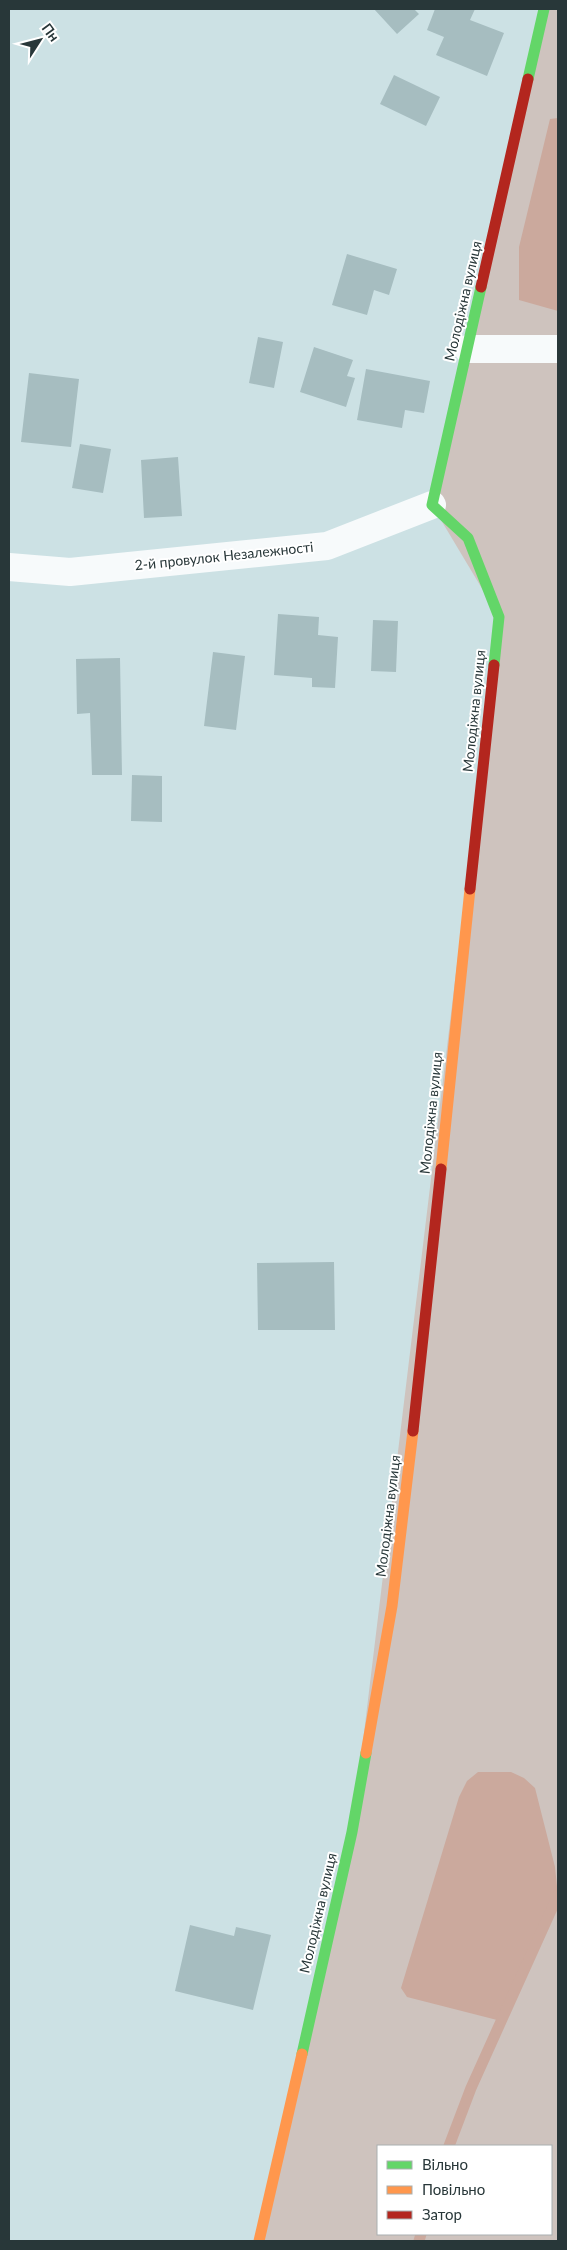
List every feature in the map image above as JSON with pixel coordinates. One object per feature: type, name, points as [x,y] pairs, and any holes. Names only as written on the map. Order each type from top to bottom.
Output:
[{"type":"street","name":"Молодіжна вулиця","points":[[259,2241],[352,1832],[392,1606],[404,1516],[499,617],[468,538],[432,505],[544,9]]},
{"type":"street","points":[[468,349],[558,349]]},
{"type":"street","name":"2-й провулок Незалежності","points":[[9,567],[70,572],[326,546],[432,505]]},
{"type":"shaded area","points":[[544,9],[558,9],[558,2241],[259,2241],[352,1832],[499,617],[432,505]]},
{"type":"shaded area","points":[[558,118],[558,311],[519,300],[519,247],[550,119]]},
{"type":"shaded area","points":[[478,1772],[511,1772],[524,1778],[535,1788],[555,1867],[558,1896],[501,2021],[407,1997],[401,1988],[459,1797],[467,1781]]},
{"type":"building","points":[[374,9],[414,9],[419,14],[397,34]]},
{"type":"building","points":[[435,9],[475,9],[470,20],[504,33],[487,76],[436,55],[444,37],[427,30]]},
{"type":"building","points":[[394,75],[440,97],[426,126],[380,104]]},
{"type":"building","points":[[347,254],[397,269],[389,295],[374,290],[367,315],[332,305]]},
{"type":"building","points":[[258,337],[283,342],[274,388],[249,383]]},
{"type":"building","points":[[314,347],[353,360],[347,376],[355,378],[346,407],[300,392]]},
{"type":"building","points":[[366,369],[430,381],[424,413],[405,410],[402,428],[357,420]]},
{"type":"building","points":[[29,373],[79,379],[71,447],[21,442]]},
{"type":"building","points":[[80,444],[111,449],[103,493],[72,488]]},
{"type":"building","points":[[178,457],[182,516],[144,518],[141,460]]},
{"type":"building","points":[[278,614],[319,617],[318,635],[338,637],[335,688],[312,687],[312,678],[274,675]]},
{"type":"building","points":[[373,620],[398,621],[396,672],[371,671]]},
{"type":"building","points":[[213,652],[245,656],[236,730],[204,726]]},
{"type":"building","points":[[120,658],[122,775],[92,775],[90,713],[77,714],[76,659]]},
{"type":"building","points":[[132,775],[162,776],[162,822],[131,821]]},
{"type":"building","points":[[334,1262],[335,1330],[258,1330],[257,1263]]},
{"type":"building","points":[[190,1925],[234,1936],[236,1927],[271,1935],[253,2010],[175,1991]]},
{"type":"waterway","points":[[449,2145],[471,2088],[558,1895]]},
{"type":"waterway","points":[[419,2241],[421,2235]]},
{"type":"traffic: fast","points":[[528,79],[544,9]]},
{"type":"traffic: fast","points":[[481,287],[432,505],[468,538],[499,617],[494,665]]},
{"type":"traffic: fast","points":[[302,2054],[352,1832],[366,1753]]},
{"type":"traffic: slow","points":[[441,1169],[470,889]]},
{"type":"traffic: slow","points":[[366,1753],[392,1606],[413,1431]]},
{"type":"traffic: slow","points":[[259,2241],[302,2054]]},
{"type":"traffic: jam","points":[[481,287],[528,79]]},
{"type":"traffic: jam","points":[[470,889],[494,665]]},
{"type":"traffic: jam","points":[[413,1431],[441,1169]]}]
